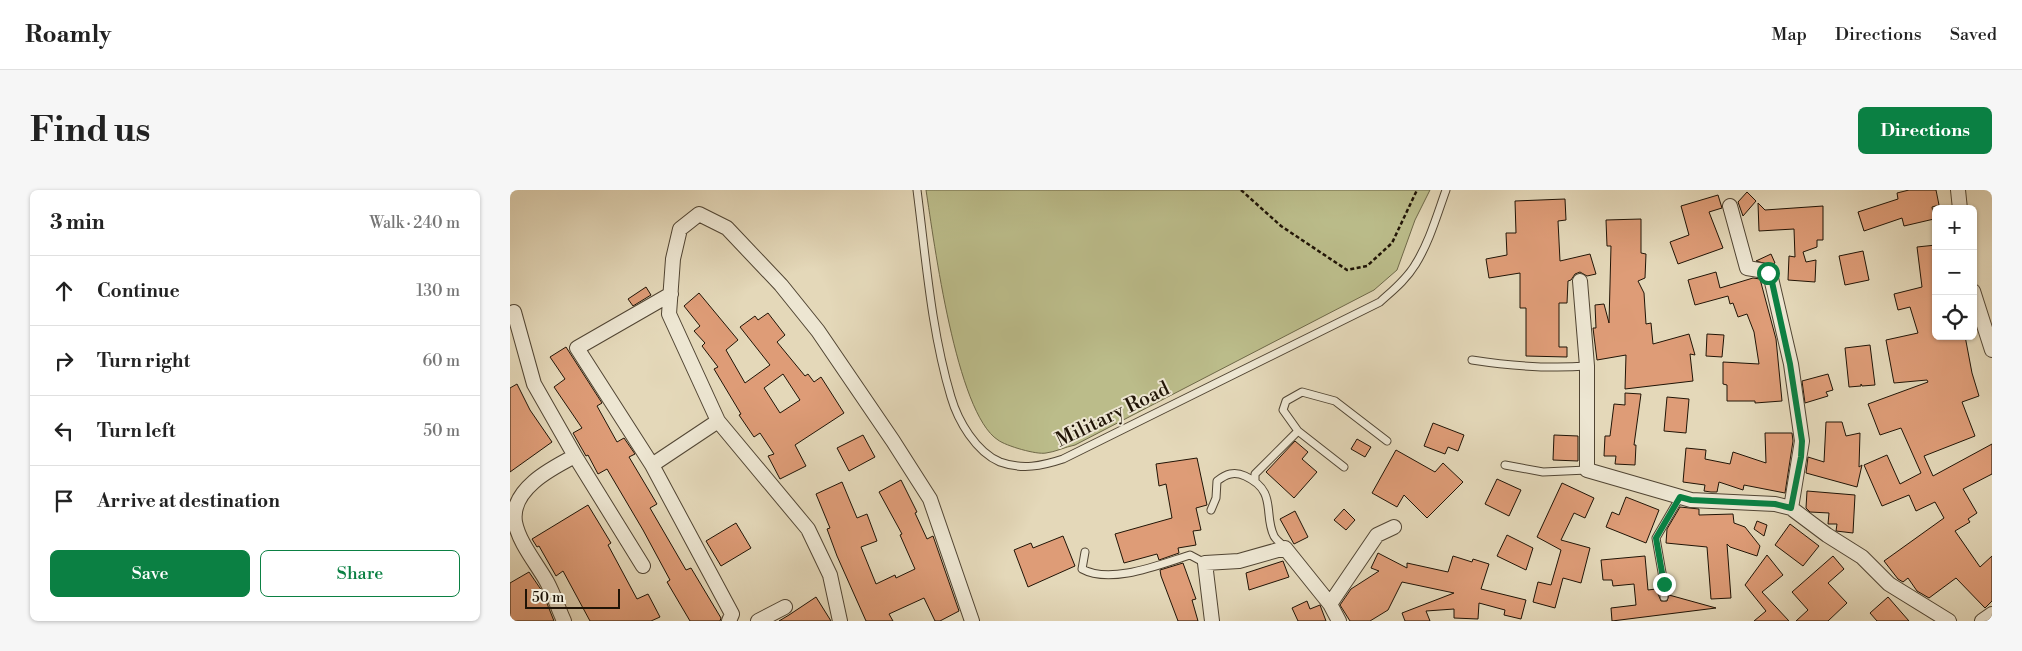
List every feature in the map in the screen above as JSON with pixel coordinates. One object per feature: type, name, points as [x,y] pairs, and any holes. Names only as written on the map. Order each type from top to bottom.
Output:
[{"type":"street","points":[[1958,190],[1960,205]]},
{"type":"street","points":[[1730,206],[1747,268],[1765,271],[1771,278],[1790,364],[1802,441],[1801,457],[1791,508]]},
{"type":"street","points":[[840,621],[830,575],[808,529],[718,421],[669,314],[673,259],[680,229],[699,214],[727,228],[748,249],[818,331],[930,499],[972,621]]},
{"type":"street","points":[[1580,281],[1587,366],[1588,470],[1691,500],[1775,504],[1791,508],[1827,535],[1862,557],[1889,584],[1950,621]]},
{"type":"street","points":[[671,294],[577,348],[652,465],[734,619]]},
{"type":"street","points":[[1974,295],[1992,350]]},
{"type":"street","points":[[514,312],[534,384],[575,456],[643,566]]},
{"type":"street","points":[[652,465],[718,421]]},
{"type":"street","points":[[564,621],[548,584],[515,523],[514,512],[518,500],[525,490],[550,470],[575,456]]},
{"type":"street","points":[[1330,604],[1376,535],[1394,527]]},
{"type":"street","points":[[1212,621],[1208,603],[1205,563],[1239,561],[1286,548],[1330,604],[1339,621]]},
{"type":"street","points":[[758,621],[785,606]]},
{"type":"street","points":[[1982,621],[1992,614]]},
{"type":"lane","name":"Military Road","points":[[917,190],[934,318],[951,398],[962,424],[978,446],[999,462],[1017,466],[1040,467],[1063,458],[1380,302],[1400,284],[1414,266],[1427,239],[1446,190]]},
{"type":"lane","points":[[1472,360],[1518,367],[1556,368],[1587,366]]},
{"type":"lane","points":[[1344,467],[1298,431],[1283,410],[1286,401],[1302,392],[1336,402],[1387,441]]},
{"type":"lane","points":[[1255,481],[1255,474],[1298,431]]},
{"type":"lane","points":[[1505,465],[1543,472],[1588,470]]},
{"type":"lane","points":[[1211,510],[1216,498],[1217,481],[1227,473],[1239,473],[1255,481],[1267,498],[1274,536],[1286,548]]},
{"type":"lane","points":[[1664,597],[1664,584],[1656,538],[1680,497]]},
{"type":"lane","points":[[1085,552],[1082,569],[1091,574],[1132,572],[1190,555],[1205,563]]},
{"type":"path","points":[[1241,190],[1281,226],[1347,270],[1367,266],[1392,243],[1417,190]]},
{"type":"green space","points":[[926,190],[1430,190],[1415,220],[1397,270],[1374,290],[1075,445],[1053,452],[1036,453],[1022,450],[998,440],[983,424],[970,397],[949,324]]},
{"type":"building","points":[[1909,190],[1936,190],[1939,205],[1932,205],[1932,219],[1904,226],[1902,218],[1864,231],[1858,212],[1898,199],[1897,193]]},
{"type":"building","points":[[1747,192],[1756,201],[1743,216],[1738,202]]},
{"type":"building","points":[[1718,195],[1722,208],[1709,212],[1723,248],[1678,264],[1670,242],[1689,235],[1681,206]]},
{"type":"building","points":[[1565,199],[1566,220],[1558,221],[1560,261],[1590,254],[1596,274],[1587,276],[1580,272],[1575,274],[1568,281],[1567,303],[1559,303],[1559,347],[1567,347],[1567,357],[1526,356],[1526,308],[1520,308],[1520,273],[1489,278],[1486,259],[1507,255],[1506,233],[1516,233],[1515,201]]},
{"type":"building","points":[[1758,203],[1765,210],[1823,206],[1823,240],[1817,240],[1817,247],[1803,252],[1806,262],[1816,260],[1815,282],[1788,280],[1789,256],[1795,257],[1794,229],[1759,231]]},
{"type":"building","points":[[1641,219],[1641,253],[1646,254],[1645,278],[1638,281],[1644,293],[1646,324],[1651,323],[1653,344],[1689,334],[1695,355],[1690,354],[1693,381],[1625,389],[1626,355],[1597,360],[1593,328],[1596,328],[1595,305],[1604,304],[1609,323],[1611,246],[1607,246],[1606,220]]},
{"type":"building","points":[[1932,245],[1932,340],[1966,340],[1972,373],[1979,396],[1962,402],[1975,436],[1924,456],[1933,476],[1992,444],[1992,474],[1963,489],[1977,513],[1968,519],[1970,522],[1955,531],[1980,567],[1992,556],[1992,601],[1985,608],[1956,578],[1929,598],[1917,591],[1908,578],[1903,582],[1898,579],[1884,561],[1944,518],[1935,502],[1916,511],[1909,495],[1882,506],[1864,465],[1887,455],[1900,484],[1921,473],[1901,428],[1880,435],[1868,404],[1928,382],[1927,380],[1894,383],[1886,340],[1918,333],[1910,307],[1898,310],[1894,294],[1922,287],[1917,247]]},
{"type":"building","points":[[1863,251],[1869,280],[1845,285],[1839,256]]},
{"type":"building","points":[[1771,254],[1775,263],[1771,265],[1756,261]]},
{"type":"building","points":[[1716,272],[1720,288],[1753,278],[1760,279],[1776,339],[1782,401],[1755,403],[1755,401],[1727,401],[1727,385],[1723,384],[1723,362],[1759,364],[1754,332],[1747,314],[1738,317],[1733,303],[1730,304],[1728,296],[1695,305],[1688,280]]},
{"type":"building","points":[[646,287],[651,295],[633,306],[628,299]]},
{"type":"building","points":[[699,293],[738,340],[726,350],[745,383],[770,365],[740,327],[755,316],[758,320],[768,313],[785,335],[777,342],[805,376],[808,374],[814,382],[821,377],[844,413],[795,445],[806,466],[780,479],[768,456],[774,454],[760,433],[754,437],[739,415],[741,414],[714,369],[718,367],[702,346],[705,343],[694,331],[700,326],[684,306]],"holes":[[[783,374],[800,400],[780,413],[764,388]]]},
{"type":"building","points":[[1707,334],[1724,335],[1722,357],[1706,356]]},
{"type":"building","points":[[1870,345],[1875,385],[1862,386],[1861,384],[1861,386],[1849,387],[1845,348]]},
{"type":"building","points":[[566,347],[602,403],[597,406],[617,442],[624,438],[635,454],[629,457],[657,504],[650,508],[686,570],[691,568],[721,618],[720,621],[690,621],[667,582],[670,580],[643,530],[607,469],[598,474],[573,433],[582,428],[554,387],[565,379],[550,357]]},
{"type":"building","points":[[1828,374],[1833,390],[1826,392],[1828,396],[1805,403],[1802,381]]},
{"type":"building","points":[[517,384],[530,410],[552,442],[510,472],[510,388]]},
{"type":"building","points":[[1625,393],[1641,394],[1634,445],[1636,445],[1635,465],[1615,464],[1616,456],[1604,456],[1605,436],[1610,436],[1614,404],[1625,405]]},
{"type":"building","points":[[1667,397],[1689,399],[1686,433],[1664,431]]},
{"type":"building","points":[[1826,422],[1842,422],[1846,436],[1860,433],[1859,467],[1862,465],[1857,487],[1806,473],[1808,457],[1824,462]]},
{"type":"building","points":[[1433,423],[1464,435],[1458,451],[1448,447],[1445,454],[1424,446]]},
{"type":"building","points":[[1765,433],[1792,433],[1793,441],[1785,493],[1744,485],[1743,490],[1719,482],[1717,492],[1711,492],[1704,491],[1705,485],[1683,482],[1686,448],[1706,450],[1705,459],[1730,464],[1733,452],[1766,463]]},
{"type":"building","points":[[863,435],[875,457],[849,471],[837,448]]},
{"type":"building","points":[[1554,435],[1578,436],[1578,461],[1553,460]]},
{"type":"building","points":[[1357,439],[1371,447],[1365,457],[1351,449]]},
{"type":"building","points":[[1295,441],[1308,452],[1302,459],[1317,472],[1294,498],[1266,472]]},
{"type":"building","points":[[1396,450],[1435,472],[1443,463],[1463,482],[1427,518],[1404,495],[1397,507],[1372,493]]},
{"type":"building","points":[[1197,458],[1207,505],[1196,508],[1201,530],[1193,531],[1196,545],[1178,548],[1179,553],[1159,560],[1157,554],[1124,563],[1115,534],[1172,518],[1166,484],[1159,486],[1156,464]]},
{"type":"building","points":[[1497,479],[1521,490],[1509,516],[1485,504]]},
{"type":"building","points":[[901,480],[917,512],[915,513],[927,539],[933,536],[959,611],[940,621],[935,621],[924,598],[889,614],[893,621],[866,621],[837,556],[827,529],[830,528],[816,494],[842,482],[857,518],[867,514],[877,541],[861,547],[876,584],[895,575],[896,578],[915,569],[900,535],[902,534],[879,492]]},
{"type":"building","points":[[1562,483],[1594,498],[1585,518],[1574,513],[1561,540],[1590,548],[1581,583],[1563,578],[1555,608],[1533,602],[1538,582],[1551,585],[1561,550],[1537,537]]},
{"type":"building","points":[[1807,491],[1855,495],[1853,533],[1836,531],[1837,524],[1828,524],[1829,513],[1810,512],[1806,508]]},
{"type":"building","points":[[1626,497],[1659,510],[1646,543],[1606,527],[1612,512],[1619,515]]},
{"type":"building","points":[[588,505],[611,543],[608,545],[637,599],[648,594],[660,617],[651,621],[590,621],[563,571],[556,576],[539,546],[537,547],[532,539]]},
{"type":"building","points":[[1680,507],[1699,509],[1699,515],[1733,514],[1734,523],[1745,527],[1760,546],[1757,556],[1730,547],[1727,544],[1731,598],[1711,599],[1707,547],[1666,543],[1667,529]]},
{"type":"building","points":[[1344,509],[1355,520],[1346,530],[1334,520]]},
{"type":"building","points":[[1295,511],[1308,537],[1294,544],[1280,519]]},
{"type":"building","points":[[1757,521],[1767,525],[1764,536],[1754,529]]},
{"type":"building","points":[[736,523],[751,548],[721,566],[706,541]]},
{"type":"building","points":[[1790,524],[1819,546],[1803,566],[1775,545]]},
{"type":"building","points":[[1507,535],[1533,548],[1526,570],[1497,556]]},
{"type":"building","points":[[1063,536],[1075,566],[1028,587],[1014,550],[1031,543],[1033,548]]},
{"type":"building","points":[[1378,553],[1407,568],[1407,563],[1448,572],[1453,556],[1472,562],[1473,559],[1489,564],[1481,589],[1526,600],[1521,619],[1504,615],[1505,610],[1479,603],[1478,619],[1454,618],[1454,609],[1426,611],[1430,621],[1405,621],[1402,613],[1454,593],[1402,582],[1388,610],[1370,621],[1350,621],[1340,605],[1351,589],[1379,571],[1371,568]]},
{"type":"building","points":[[1767,555],[1783,575],[1762,592],[1789,621],[1754,621],[1766,611],[1745,585]]},
{"type":"building","points":[[1645,556],[1648,590],[1656,589],[1661,601],[1667,601],[1669,595],[1716,608],[1612,621],[1611,608],[1636,605],[1634,584],[1613,586],[1612,580],[1603,580],[1601,560]]},
{"type":"building","points":[[1833,556],[1844,569],[1828,583],[1847,603],[1828,621],[1796,621],[1808,610],[1792,592]]},
{"type":"building","points":[[1283,561],[1289,577],[1249,590],[1246,573]]},
{"type":"building","points":[[1183,563],[1196,599],[1192,600],[1198,621],[1178,621],[1161,576],[1160,570]]},
{"type":"building","points":[[529,572],[542,591],[554,621],[510,621],[510,583]]},
{"type":"building","points":[[816,597],[831,621],[779,621],[789,615]]},
{"type":"building","points":[[1888,597],[1909,621],[1877,621],[1870,613]]},
{"type":"building","points":[[1307,601],[1310,609],[1320,605],[1326,621],[1298,621],[1292,608]]},
{"type":"route","points":[[1664,584],[1656,538],[1680,497],[1691,500],[1775,504],[1791,508],[1801,457],[1802,441],[1790,364],[1772,282],[1768,273]]}]
